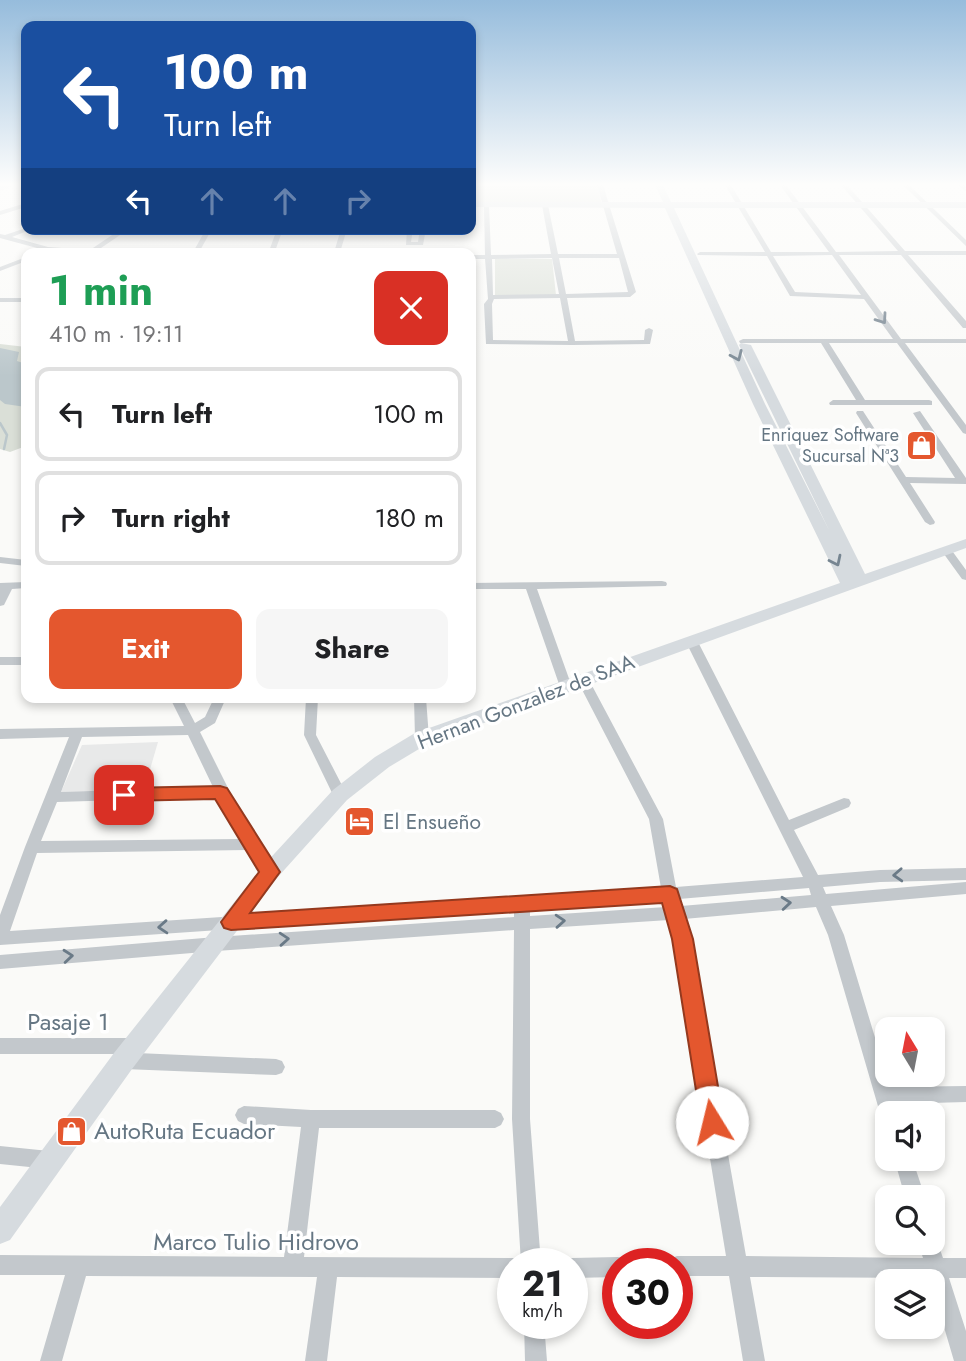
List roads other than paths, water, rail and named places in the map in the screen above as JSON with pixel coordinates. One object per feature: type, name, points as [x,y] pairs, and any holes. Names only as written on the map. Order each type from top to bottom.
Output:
[{"type":"street","points":[[489,249],[489,295],[562,297],[632,294],[620,249]]},
{"type":"street","points":[[555,249],[572,343]]},
{"type":"street","points":[[692,249],[759,404],[855,584]]},
{"type":"street","points":[[695,249],[743,341],[855,584]]},
{"type":"street","points":[[768,249],[793,294],[867,298]]},
{"type":"street","points":[[832,249],[897,341],[966,431]]},
{"type":"street","points":[[898,249],[966,326]]},
{"type":"street","points":[[700,254],[966,253]]},
{"type":"street","points":[[476,257],[622,256]]},
{"type":"street","points":[[0,269],[21,261]]},
{"type":"street","points":[[495,297],[488,304],[489,342],[647,342],[649,330]]},
{"type":"street","points":[[1,300],[21,298]]},
{"type":"street","points":[[743,341],[966,341]]},
{"type":"street","points":[[824,342],[902,480],[930,522]]},
{"type":"street","points":[[833,403],[861,408],[929,403]]},
{"type":"street","points":[[917,413],[964,481]]},
{"type":"street","points":[[902,480],[964,481]]},
{"type":"street","name":"Hernan Gonzalez de SAA","points":[[0,1230],[49,1160],[270,872],[340,795],[382,762],[422,738],[966,543]]},
{"type":"street","points":[[946,550],[966,577]]},
{"type":"street","points":[[0,560],[21,562]]},
{"type":"street","points":[[476,586],[662,584]]},
{"type":"street","points":[[0,603],[4,586]]},
{"type":"street","points":[[531,586],[566,687]]},
{"type":"street","points":[[691,640],[813,881],[836,935],[886,1101]]},
{"type":"street","points":[[0,661],[21,661]]},
{"type":"street","points":[[583,680],[656,819],[670,894],[682,939],[754,1361]]},
{"type":"street","points":[[179,703],[220,792],[250,844],[270,872]]},
{"type":"street","points":[[0,735],[193,730],[210,720],[218,703]]},
{"type":"street","points":[[312,703],[310,735],[340,795]]},
{"type":"street","points":[[420,703],[422,738]]},
{"type":"street","points":[[77,733],[0,938],[670,894],[813,881],[966,874]]},
{"type":"street","points":[[52,797],[220,792]]},
{"type":"street","points":[[786,827],[844,803]]},
{"type":"street","points":[[32,847],[250,844]]},
{"type":"street","points":[[0,962],[216,944],[675,914],[966,888]]},
{"type":"street","points":[[522,904],[521,1119],[530,1248]]},
{"type":"street","name":"Pasaje 1","points":[[0,1046],[276,1067]]},
{"type":"street","points":[[916,1101],[966,1094]]},
{"type":"street","points":[[244,1115],[311,1119],[495,1119]]},
{"type":"street","points":[[293,1268],[311,1119]]},
{"type":"street","points":[[0,1155],[49,1160]]},
{"type":"street","points":[[932,1255],[936,1269]]},
{"type":"street","name":"Marco Tulio Hidrovo","points":[[0,1265],[497,1268]]},
{"type":"street","points":[[693,1266],[966,1268]]},
{"type":"street","points":[[51,1361],[78,1267]]},
{"type":"street","points":[[316,1361],[328,1269]]},
{"type":"street","points":[[945,1298],[965,1361]]},
{"type":"street","points":[[535,1339],[536,1361]]},
{"type":"waterway","points":[[0,423],[7,435],[4,449]]},
{"type":"place","name":"Enriquez Software Sucursal Nª3","points":[[922,445]]},
{"type":"place","name":"El Ensueño","points":[[360,822]]},
{"type":"place","name":"AutoRuta Ecuador","points":[[71,1131]]}]
